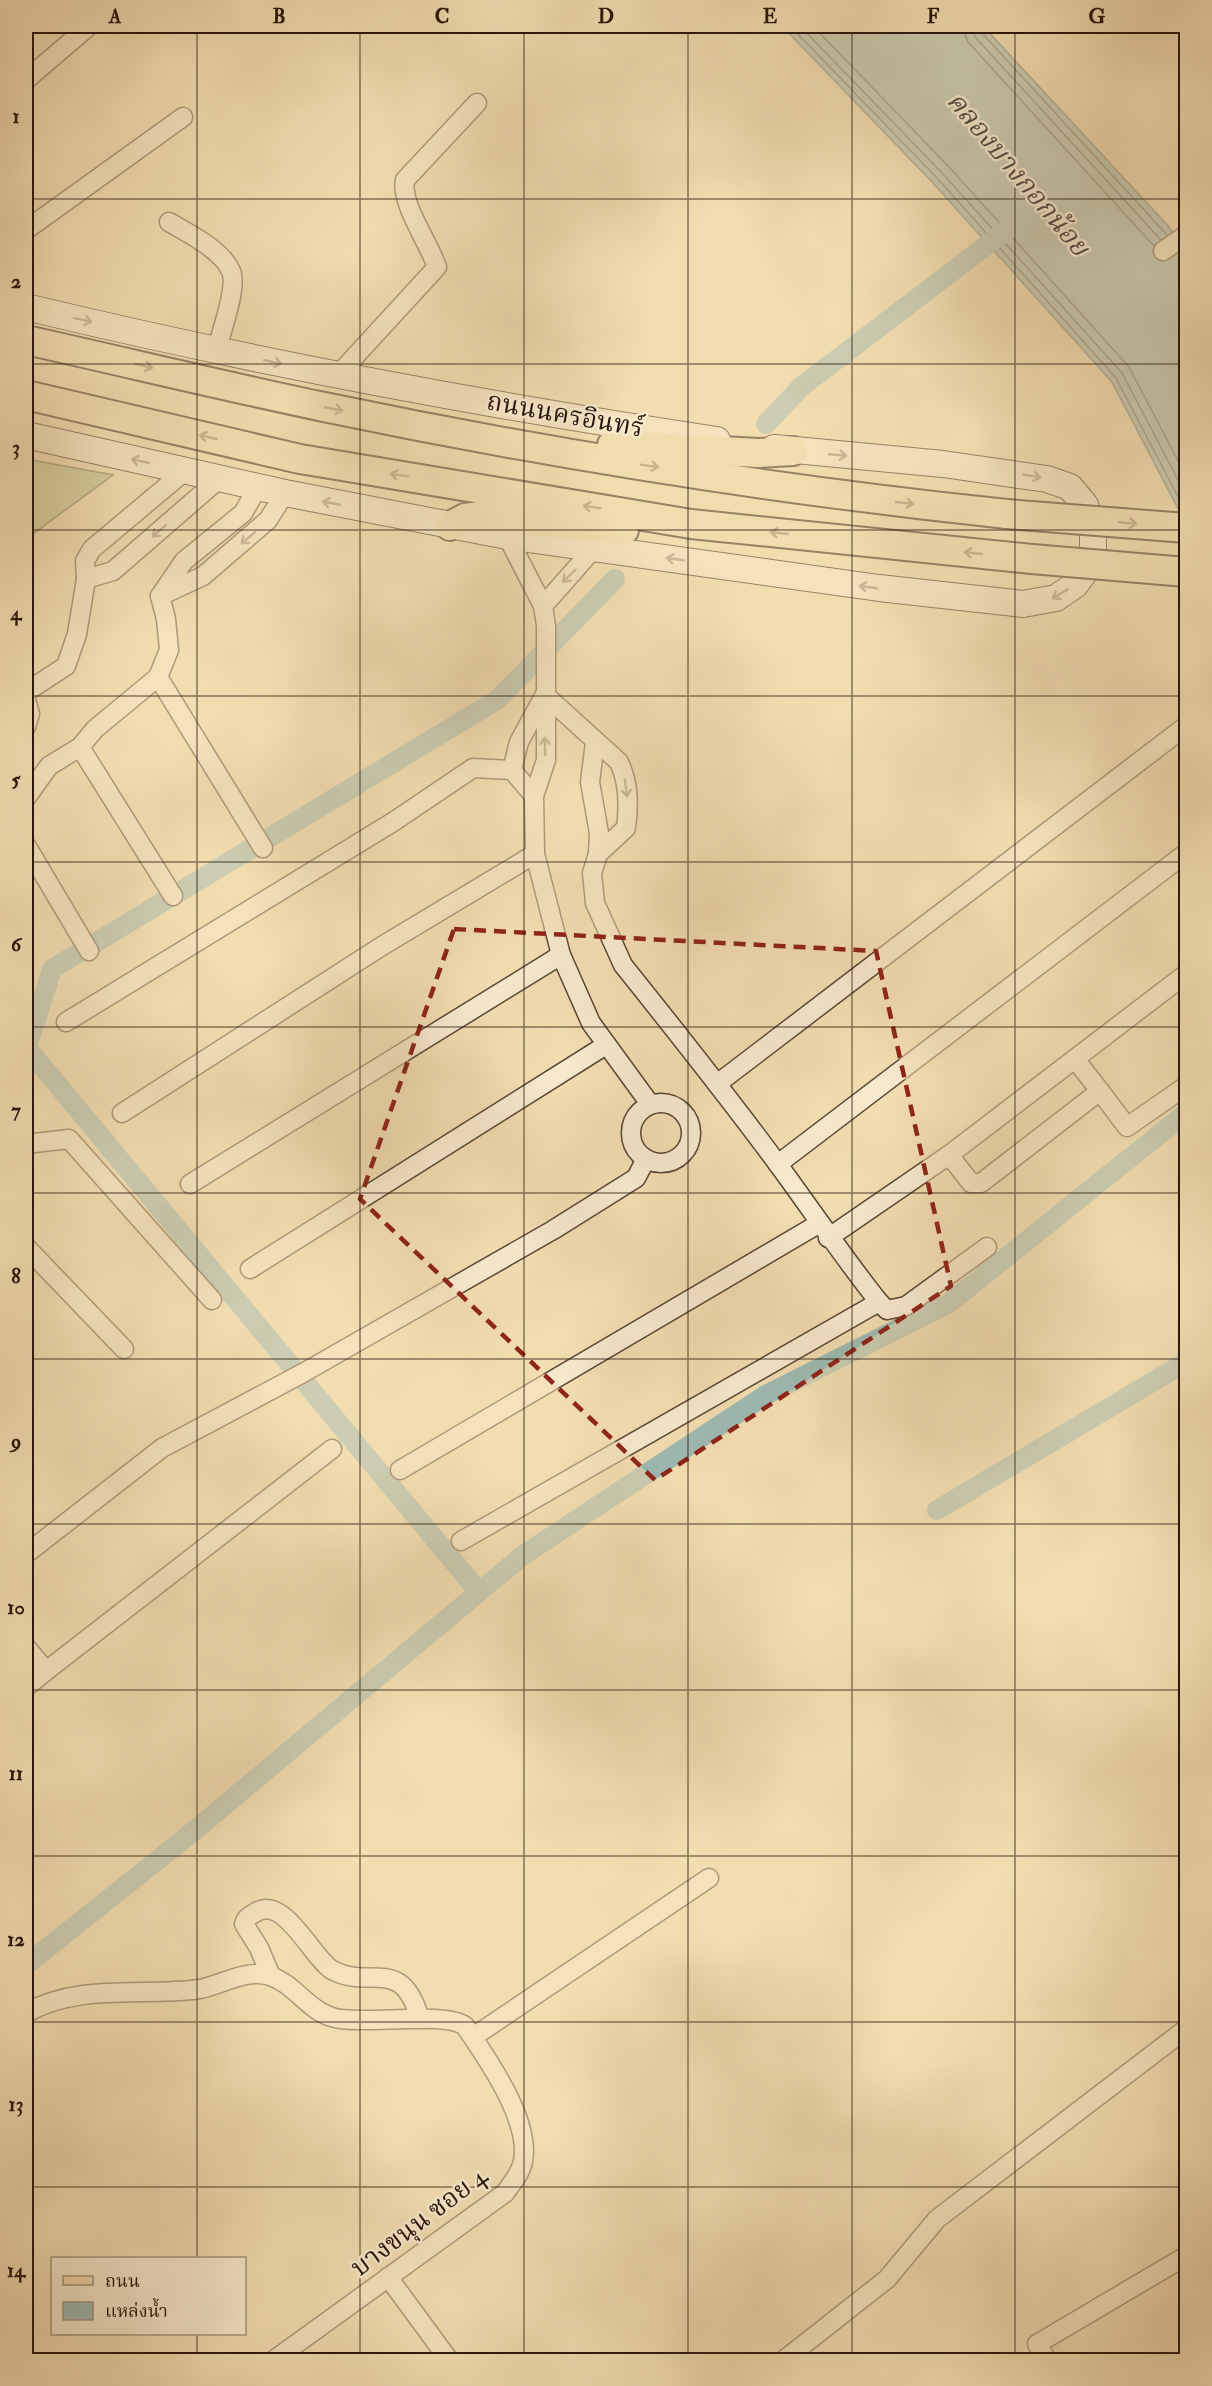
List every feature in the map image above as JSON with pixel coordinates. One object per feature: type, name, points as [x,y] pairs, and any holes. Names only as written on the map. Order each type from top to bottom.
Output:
[{"type":"main road","name":"ถนนนครอินทร์","points":[[26,307],[337,376],[605,423],[793,451],[1013,473],[1047,479],[1070,487],[1085,504],[1093,527],[1093,548],[1086,570],[1075,585],[1056,598],[1023,604],[879,588],[507,536],[258,488],[26,435]]},
{"type":"main road","name":"ถนนนครอินทร์","points":[[26,340],[325,407],[553,450],[757,484],[1007,514],[1186,528]]},
{"type":"main road","points":[[26,395],[300,459],[691,524],[1032,559],[1186,572]]},
{"type":"main road","points":[[553,450],[630,445],[758,453],[793,451]]},
{"type":"main road","points":[[450,526],[465,518],[480,516],[638,532],[667,530],[691,524]]},
{"type":"street","points":[[26,80],[88,26]]},
{"type":"street","points":[[337,376],[437,267],[405,202],[405,180],[477,103]]},
{"type":"street","points":[[26,230],[183,117]]},
{"type":"street","points":[[169,222],[219,256],[232,273],[231,297],[217,350]]},
{"type":"street","points":[[1163,251],[1186,235]]},
{"type":"street","points":[[26,692],[66,666],[77,634],[86,579],[85,561],[92,549],[186,471]]},
{"type":"street","points":[[86,579],[113,571],[219,479]]},
{"type":"street","points":[[26,798],[49,766],[80,747],[95,729],[158,677],[170,650],[160,596],[184,561],[243,513],[258,488]]},
{"type":"street","points":[[160,596],[203,576],[268,520],[285,493]]},
{"type":"street","points":[[507,536],[543,606],[546,760],[534,796],[535,854],[561,955],[591,1023],[650,1104]]},
{"type":"street","points":[[543,606],[596,547]]},
{"type":"street","points":[[158,677],[262,848]]},
{"type":"street","points":[[545,695],[619,762],[624,774],[628,800],[626,828],[598,854]]},
{"type":"street","points":[[512,770],[519,742],[545,695]]},
{"type":"street","points":[[26,700],[30,714],[26,727]]},
{"type":"street","points":[[717,1084],[1186,726]]},
{"type":"street","points":[[595,742],[590,782],[599,833],[598,854],[592,873],[596,903],[623,965],[717,1084],[879,1302],[886,1310],[906,1306],[987,1247]]},
{"type":"street","points":[[80,747],[174,896]]},
{"type":"street","points":[[66,1022],[393,822],[473,768],[512,770],[534,796]]},
{"type":"street","points":[[26,845],[89,951]]},
{"type":"street","points":[[777,1164],[1186,853]]},
{"type":"street","points":[[122,1113],[382,946],[535,854]]},
{"type":"street","points":[[190,1184],[561,955]]},
{"type":"street","points":[[400,1470],[824,1230],[949,1155],[1186,974]]},
{"type":"street","points":[[250,1269],[606,1045]]},
{"type":"street","points":[[1075,1059],[1127,1127],[1186,1086]]},
{"type":"street","points":[[949,1155],[968,1180],[977,1184],[1100,1091]]},
{"type":"street","points":[[664,1102],[677,1106],[687,1116],[692,1128],[691,1142],[684,1154],[672,1161],[659,1163],[646,1159],[632,1142],[632,1127],[638,1113],[650,1104],[664,1102]]},
{"type":"street","points":[[26,1144],[69,1139],[212,1300]]},
{"type":"street","points":[[26,1554],[162,1448],[328,1359],[553,1230],[636,1178],[646,1159]]},
{"type":"street","points":[[26,1247],[124,1349]]},
{"type":"street","points":[[462,1541],[879,1302]]},
{"type":"street","points":[[26,1687],[332,1449]]},
{"type":"street","points":[[26,1647],[46,1671]]},
{"type":"street","points":[[473,2037],[709,1878]]},
{"type":"street","points":[[26,2013],[68,1997],[113,1992],[196,1989],[216,1986],[243,1976],[270,1976],[259,1948],[244,1923],[245,1919],[258,1910],[267,1908],[294,1925],[319,1959],[332,1969],[343,1974],[376,1976],[405,1987],[413,1997],[420,2019]]},
{"type":"street","name":"บางขนุน ซอย 4","points":[[270,1976],[316,2009],[334,2018],[420,2019],[462,2023],[473,2037],[510,2103],[524,2137],[523,2161],[518,2176],[505,2193],[274,2361]]},
{"type":"street","points":[[783,2361],[887,2279],[937,2220],[1186,2029]]},
{"type":"street","points":[[1047,2361],[1037,2344],[1186,2256]]},
{"type":"street","points":[[388,2277],[449,2361]]},
{"type":"highlighted area","points":[[454,929],[876,951],[951,1286],[655,1480],[360,1199]]},
{"type":"green space","points":[[26,459],[113,475],[26,539]]},
{"type":"water","name":"คลองบางกอกน้อย","points":[[782,26],[983,26],[1169,227],[1186,257],[1186,524],[1112,382],[933,183]]},
{"type":"waterway","points":[[766,424],[802,386],[1008,229]]},
{"type":"waterway","points":[[26,1050],[52,969],[497,700],[615,579]]},
{"type":"waterway","points":[[27,1048],[479,1592]]},
{"type":"waterway","points":[[26,1965],[189,1835],[522,1556],[764,1396],[948,1304],[1186,1113]]},
{"type":"waterway","points":[[937,1510],[1186,1362]]}]
